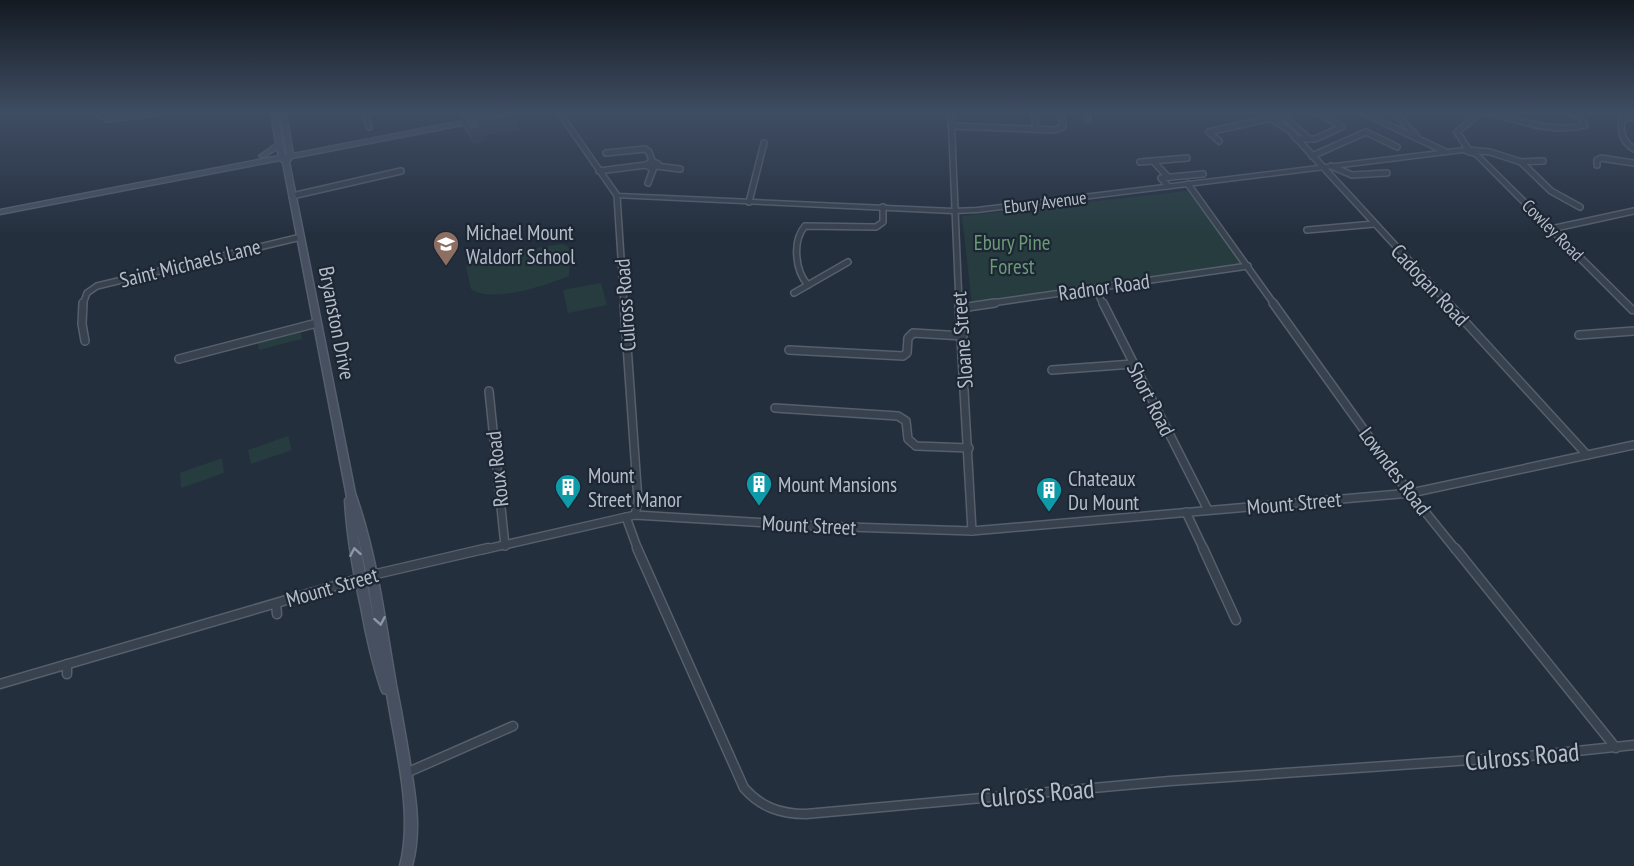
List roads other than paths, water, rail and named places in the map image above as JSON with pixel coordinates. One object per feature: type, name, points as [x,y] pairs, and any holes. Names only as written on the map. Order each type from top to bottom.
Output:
[{"type":"main road","points":[[262,156],[266,153]]},
{"type":"main road","name":"Bryanston Drive","points":[[284,153],[286,158]]},
{"type":"main road","name":"Bryanston Drive","points":[[286,153],[350,493],[360,521],[372,575],[391,697],[406,773],[413,828],[412,846],[406,866]]},
{"type":"main road","points":[[286,158],[305,153]]},
{"type":"main road","points":[[0,206],[262,156],[293,159],[307,153]]},
{"type":"main road","points":[[0,212],[308,153]]},
{"type":"main road","name":"Bryanston Drive","points":[[350,493],[351,525],[360,579],[380,671],[391,697]]},
{"type":"street","points":[[587,153],[617,196]]},
{"type":"street","points":[[648,183],[654,165],[650,153]]},
{"type":"street","points":[[749,202],[761,153]]},
{"type":"street","name":"Sloane Street","points":[[952,153],[972,531]]},
{"type":"street","name":"Cadogan Road","points":[[1310,153],[1587,455]]},
{"type":"street","points":[[1312,156],[1318,153]]},
{"type":"street","name":"Ebury Avenue","points":[[617,196],[953,211],[977,210],[1425,153]]},
{"type":"street","name":"Cowley Road","points":[[1474,153],[1634,311]]},
{"type":"street","points":[[1495,153],[1521,162],[1543,161]]},
{"type":"street","points":[[1140,162],[1187,158]]},
{"type":"street","points":[[1597,165],[1597,160],[1601,158],[1632,165]]},
{"type":"street","points":[[1154,162],[1168,177]]},
{"type":"street","points":[[1521,162],[1551,191],[1580,207]]},
{"type":"street","points":[[599,171],[646,165],[680,169]]},
{"type":"street","points":[[1331,165],[1352,175],[1387,172]]},
{"type":"street","points":[[292,196],[401,171]]},
{"type":"street","points":[[1168,186],[1161,179],[1203,174]]},
{"type":"street","name":"Lowndes Road","points":[[1188,183],[1410,493],[1616,748]]},
{"type":"street","name":"Culross Road","points":[[617,196],[638,501],[631,516],[631,535],[744,788],[763,806],[780,813],[806,814],[1170,781],[1307,773],[1634,745]]},
{"type":"street","points":[[808,285],[802,280],[796,264],[800,232],[803,228],[813,225],[874,227],[883,222],[883,207]]},
{"type":"street","points":[[1551,228],[1634,211]]},
{"type":"street","points":[[1306,230],[1374,224]]},
{"type":"street","name":"Saint Michaels Lane","points":[[85,341],[82,332],[85,297],[91,289],[300,237]]},
{"type":"street","points":[[794,293],[848,262]]},
{"type":"street","name":"Radnor Road","points":[[961,308],[1248,266]]},
{"type":"street","name":"Short Road","points":[[1095,288],[1208,510]]},
{"type":"street","points":[[179,359],[317,323]]},
{"type":"street","points":[[1579,335],[1634,331]]},
{"type":"street","points":[[789,350],[903,356],[907,353],[908,338],[913,333],[963,336]]},
{"type":"street","points":[[1052,370],[1133,364]]},
{"type":"street","name":"Roux Road","points":[[489,391],[505,546]]},
{"type":"street","points":[[775,408],[898,416],[906,421],[908,439],[916,446],[969,448]]},
{"type":"street","name":"Mount Street","points":[[0,684],[67,669],[372,575],[631,516],[817,526],[972,531],[1410,493],[1634,445]]},
{"type":"street","points":[[1186,512],[1236,620]]},
{"type":"street","points":[[276,604],[277,614]]},
{"type":"street","points":[[406,773],[513,726]]},
{"type":"place","name":"Michael Mount Waldorf School","points":[[446,267]]},
{"type":"place","name":"Mount Mansions","points":[[759,507]]},
{"type":"place","name":"Mount Street Manor","points":[[568,510]]},
{"type":"place","name":"Chateaux Du Mount","points":[[1049,513]]},
{"type":"park label","name":"Ebury Pine Forest","points":[[1012,254]]}]
